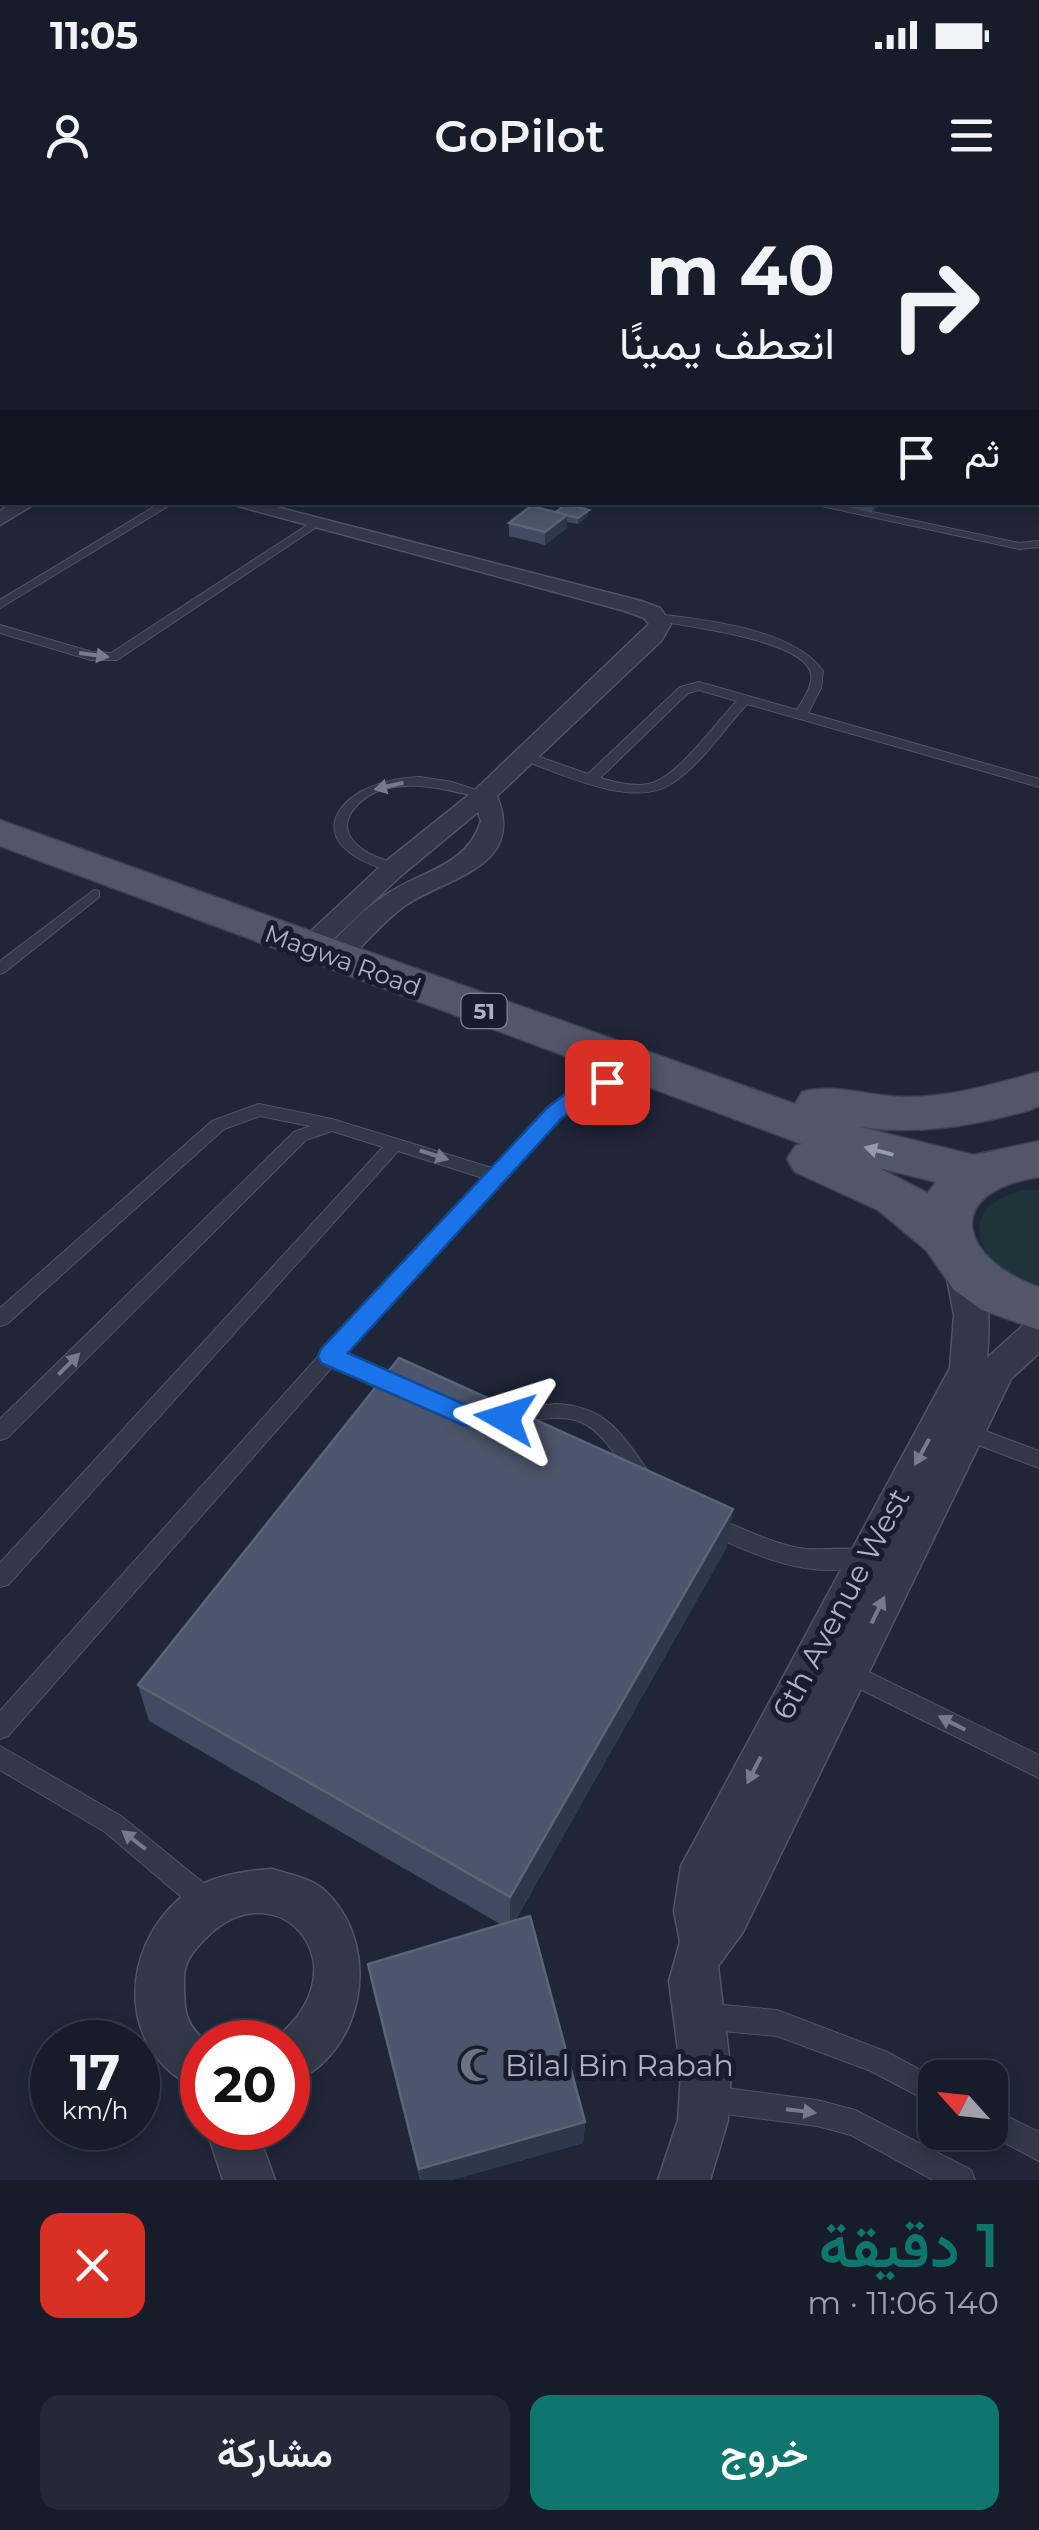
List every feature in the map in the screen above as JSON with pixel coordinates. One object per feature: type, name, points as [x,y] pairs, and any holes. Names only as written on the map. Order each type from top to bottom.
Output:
[{"type":"main road","name":"Magwa Road","points":[[0,832],[847,1142],[974,1173]]},
{"type":"main road","name":"Magwa Road","points":[[0,859],[838,1169],[897,1197],[954,1251]]},
{"type":"main road","points":[[474,1008],[514,1010],[564,1021],[688,1059],[794,1099],[858,1112],[902,1116],[946,1112],[1039,1088]]},
{"type":"main road","name":"51","points":[[974,1173],[996,1164],[1039,1159]]},
{"type":"main road","points":[[954,1251],[944,1212],[954,1190],[974,1173]]},
{"type":"main road","name":"51","points":[[954,1251],[987,1287],[1022,1305],[1039,1308]]},
{"type":"street","points":[[0,519],[25,505]]},
{"type":"street","points":[[243,505],[633,606],[657,618],[660,624],[653,636],[484,795],[394,868],[322,952]]},
{"type":"street","points":[[322,952],[391,904],[452,874],[484,850],[494,822],[484,795]]},
{"type":"street","name":"6th Avenue West","points":[[684,2180],[703,2120],[699,2016],[693,1981],[703,1942],[696,1910],[704,1866],[864,1557],[968,1368],[970,1286],[954,1251]]},
{"type":"street","name":"6th Avenue West","points":[[703,1942],[727,1916],[997,1370],[1039,1332]]},
{"type":"street","points":[[180,2051],[162,2024],[157,1998],[160,1970],[170,1944],[186,1921],[208,1903],[234,1892],[260,1889],[285,1894],[307,1905],[324,1923],[335,1947],[338,1974],[334,2002],[321,2028],[310,2039]]},
{"type":"street","points":[[239,2150],[249,2180]]},
{"type":"lane","points":[[0,605],[165,505]]},
{"type":"lane","points":[[822,505],[1019,546],[1039,544]]},
{"type":"lane","points":[[0,629],[92,656],[113,657],[316,524]]},
{"type":"lane","points":[[657,618],[697,624],[799,652],[816,668],[818,676],[801,715]]},
{"type":"lane","points":[[592,778],[686,688],[704,687],[1039,784]]},
{"type":"lane","points":[[525,756],[626,789],[662,785],[745,698]]},
{"type":"lane","points":[[394,868],[352,850],[342,837],[339,823],[357,798],[398,783],[422,781],[484,795]]},
{"type":"lane","points":[[0,969],[94,894]]},
{"type":"lane","points":[[0,1728],[330,1356],[565,1103],[607,1082]]},
{"type":"lane","points":[[0,1319],[218,1125],[259,1110],[332,1125],[498,1176]]},
{"type":"lane","points":[[0,1432],[300,1136],[332,1125]]},
{"type":"lane","points":[[0,1578],[396,1143]]},
{"type":"lane","points":[[330,1356],[419,1396]]},
{"type":"lane","points":[[478,1419],[564,1409],[587,1413],[604,1425],[658,1496]]},
{"type":"lane","points":[[964,1432],[1039,1460]]},
{"type":"lane","points":[[685,1513],[788,1558],[827,1562],[864,1557]]},
{"type":"lane","points":[[848,1672],[1039,1767]]},
{"type":"lane","points":[[0,1758],[113,1824],[208,1903]]},
{"type":"lane","points":[[699,2016],[778,2024],[878,2062],[918,2083]]},
{"type":"lane","points":[[704,2098],[817,2113],[855,2123],[962,2180]]},
{"type":"lane","points":[[1008,2131],[1039,2147]]},
{"type":"shaded area","points":[[1039,1190],[1039,1285],[999,1265],[986,1251],[980,1236],[980,1221],[988,1208],[1005,1196]]},
{"type":"building","points":[[565,505],[589,510],[578,518],[556,512]]},
{"type":"building","points":[[531,506],[567,515],[545,532],[509,523]]},
{"type":"building","points":[[399,1358],[733,1509],[510,1897],[138,1685]]},
{"type":"building","name":"Bilal Bin Rabah","points":[[530,1916],[585,2122],[419,2169],[368,1964]]},
{"type":"place","name":"Bilal Bin Rabah","points":[[477,2065]]},
{"type":"route","points":[[505,1418],[465,1416],[330,1356],[554,1113],[578,1095],[607,1082]]}]
